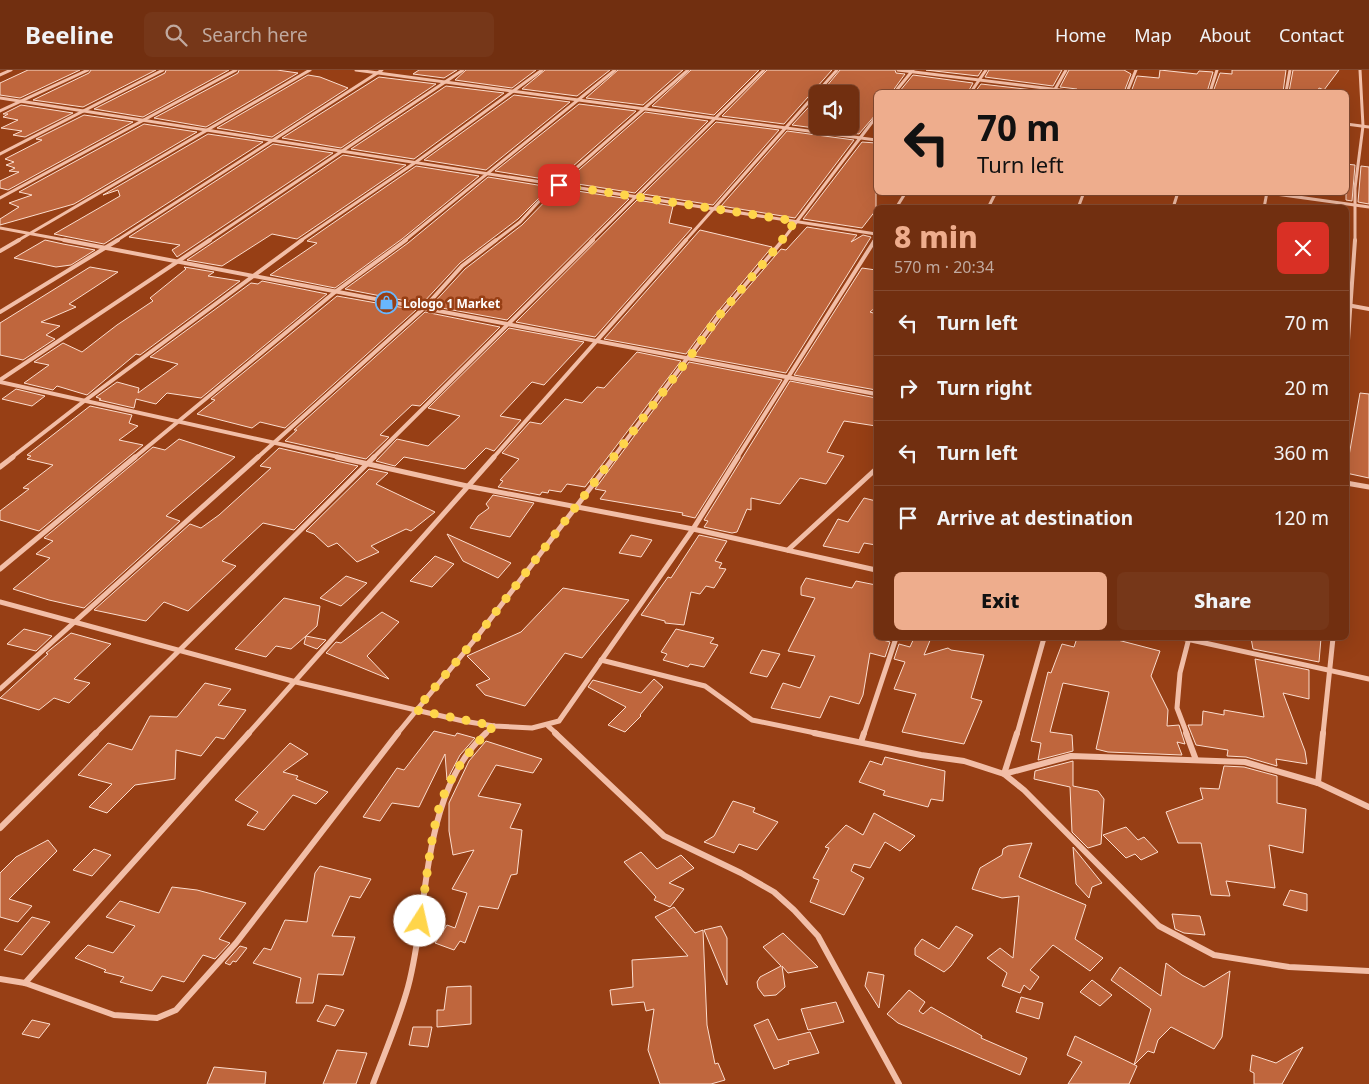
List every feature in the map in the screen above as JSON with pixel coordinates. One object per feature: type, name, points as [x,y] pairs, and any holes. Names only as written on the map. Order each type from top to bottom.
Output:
[{"type":"street","points":[[0,75],[11,70]]},
{"type":"street","points":[[0,111],[88,70]]},
{"type":"street","points":[[0,154],[163,70]]},
{"type":"street","points":[[0,198],[236,70]]},
{"type":"street","points":[[0,251],[310,70]]},
{"type":"street","points":[[356,70],[874,140]]},
{"type":"street","points":[[0,312],[106,248],[382,70]]},
{"type":"street","points":[[0,381],[179,262],[341,150],[463,70]]},
{"type":"street","points":[[0,468],[82,402],[254,276],[416,162],[542,70]]},
{"type":"street","points":[[0,568],[335,292],[397,247],[615,70]]},
{"type":"street","points":[[0,689],[72,622],[424,308],[462,266],[520,222],[688,70]]},
{"type":"street","points":[[0,828],[764,70]]},
{"type":"street","points":[[25,983],[296,682],[837,70]]},
{"type":"street","points":[[898,70],[1047,90]]},
{"type":"street","points":[[972,90],[986,70]]},
{"type":"street","points":[[1055,90],[1066,70]]},
{"type":"street","points":[[1128,90],[1136,70]]},
{"type":"street","points":[[1211,90],[1217,70]]},
{"type":"street","points":[[1286,90],[1290,70]]},
{"type":"street","points":[[1349,296],[1356,232],[1355,188],[1363,126],[1360,70]]},
{"type":"street","points":[[897,90],[913,71]]},
{"type":"street","points":[[0,98],[874,234]]},
{"type":"street","points":[[0,979],[25,983],[114,1015],[157,1018],[176,1010],[236,943],[416,710],[476,638],[689,358],[718,317],[778,246],[795,221],[874,120]]},
{"type":"street","points":[[1349,124],[1369,126]]},
{"type":"street","points":[[1282,195],[1369,207]]},
{"type":"street","points":[[0,228],[874,394]]},
{"type":"street","points":[[0,602],[296,682],[416,710],[494,726],[532,728],[548,726],[558,721],[693,529],[874,241]]},
{"type":"street","points":[[1349,305],[1369,309]]},
{"type":"street","points":[[0,381],[82,402],[275,442],[468,486],[693,529],[874,570]]},
{"type":"street","points":[[788,550],[874,472]]},
{"type":"street","points":[[1349,484],[1369,487]]},
{"type":"street","points":[[861,742],[895,640]]},
{"type":"street","points":[[1004,774],[1028,698],[1043,640]]},
{"type":"street","points":[[1188,640],[1180,673],[1177,708],[1196,760]]},
{"type":"street","points":[[1198,640],[1369,679]]},
{"type":"street","points":[[1318,783],[1333,640]]},
{"type":"street","points":[[601,660],[705,686],[752,720],[921,755],[964,761],[1004,774],[1024,790],[1159,926],[1214,955],[1289,967],[1369,971]]},
{"type":"street","points":[[373,1084],[408,987],[440,807],[456,771],[474,744],[494,726]]},
{"type":"street","points":[[548,726],[664,836],[774,892],[794,910],[818,936],[899,1084]]},
{"type":"street","points":[[1004,774],[1072,756],[1245,762],[1318,783],[1369,807]]},
{"type":"building","points":[[28,70],[80,70],[20,98],[0,95],[0,83]]},
{"type":"building","points":[[91,70],[156,70],[83,107],[33,100],[89,73]]},
{"type":"building","points":[[166,70],[229,70],[143,117],[94,109],[165,73]]},
{"type":"building","points":[[239,70],[277,70],[298,73],[206,127],[154,118],[238,73]]},
{"type":"building","points":[[419,70],[457,70],[444,78],[413,74]]},
{"type":"building","points":[[466,70],[536,70],[512,88],[455,80]]},
{"type":"building","points":[[545,70],[610,70],[577,96],[522,89]]},
{"type":"building","points":[[618,70],[683,70],[643,105],[586,98]]},
{"type":"building","points":[[691,70],[759,70],[714,115],[652,106]]},
{"type":"building","points":[[767,70],[832,70],[819,85],[809,85],[809,96],[784,124],[722,116]]},
{"type":"building","points":[[840,70],[895,70],[896,73],[905,74],[893,90],[874,90],[874,116],[859,134],[859,85],[828,85]]},
{"type":"building","points":[[926,70],[982,70],[978,76]]},
{"type":"building","points":[[989,70],[1062,70],[1053,86],[985,77]]},
{"type":"building","points":[[1069,70],[1124,70],[1131,74],[1125,90],[1078,90],[1060,87]]},
{"type":"building","points":[[1160,70],[1197,74],[1199,71],[1213,72],[1208,90],[1132,90],[1137,76],[1159,78]]},
{"type":"building","points":[[1232,70],[1286,70],[1283,90],[1214,90],[1220,73],[1232,74]]},
{"type":"building","points":[[1293,70],[1339,70],[1324,90],[1319,88],[1318,90],[1289,90]]},
{"type":"building","points":[[308,75],[320,77],[348,88],[272,137],[217,128]]},
{"type":"building","points":[[913,75],[973,83],[969,90],[901,90]]},
{"type":"building","points":[[379,77],[436,84],[341,148],[282,138]]},
{"type":"building","points":[[981,84],[1034,90],[976,90]]},
{"type":"building","points":[[446,86],[504,93],[414,159],[351,149]]},
{"type":"building","points":[[514,95],[570,102],[486,170],[424,160]]},
{"type":"building","points":[[579,104],[636,111],[556,181],[495,171]]},
{"type":"building","points":[[21,105],[73,113],[25,137],[13,135],[22,131],[1,128],[18,120],[3,117],[8,114],[3,114]]},
{"type":"building","points":[[809,107],[809,127],[792,125]]},
{"type":"building","points":[[645,112],[708,121],[635,193],[565,182]]},
{"type":"building","points":[[84,115],[133,122],[8,190],[0,188],[0,181],[19,172],[9,171],[15,168],[6,165],[14,162],[5,159],[42,140],[36,139]]},
{"type":"building","points":[[716,122],[779,130],[713,205],[643,194]]},
{"type":"building","points":[[144,124],[197,132],[74,204],[0,225],[0,219],[19,207],[9,203],[32,195],[19,192]]},
{"type":"building","points":[[787,131],[854,140],[795,218],[721,206]]},
{"type":"building","points":[[208,134],[263,142],[104,244],[54,234],[120,196],[118,190],[103,195]]},
{"type":"building","points":[[862,142],[874,143],[874,195],[876,195],[876,205],[874,205],[874,213],[862,228],[803,219]]},
{"type":"building","points":[[273,144],[333,153],[177,257],[172,250],[180,245],[129,237]]},
{"type":"building","points":[[343,155],[406,165],[297,239],[272,234],[222,266],[187,260]]},
{"type":"building","points":[[1349,164],[1355,165],[1352,201],[1346,200],[1346,195],[1349,195]]},
{"type":"building","points":[[416,166],[479,176],[402,239],[335,288],[270,275],[317,243],[307,241]]},
{"type":"building","points":[[1361,166],[1369,167],[1369,204],[1358,202]]},
{"type":"building","points":[[488,177],[550,187],[518,219],[460,263],[422,304],[345,289],[408,243]]},
{"type":"building","points":[[558,188],[629,199],[507,320],[431,306],[465,269],[522,225]]},
{"type":"building","points":[[637,200],[673,206],[669,223],[692,228],[595,337],[516,322]]},
{"type":"building","points":[[807,227],[857,235],[851,242],[863,235],[871,237],[786,373],[694,356],[721,319],[781,249],[786,250]]},
{"type":"building","points":[[700,230],[772,247],[715,315],[686,354],[604,339]]},
{"type":"building","points":[[45,240],[95,250],[71,265],[56,267],[14,258]]},
{"type":"building","points":[[90,267],[118,272],[69,304],[76,307],[41,322],[60,326],[46,335],[55,339],[23,360],[0,355],[0,323]]},
{"type":"building","points":[[184,267],[214,272],[208,276],[240,281],[140,355],[136,354],[87,395],[57,386],[53,390],[24,383],[49,365],[34,362],[63,343],[82,352],[117,325],[153,301],[150,298],[186,269]]},
{"type":"building","points":[[862,268],[874,270],[874,309],[870,312],[874,313],[874,390],[794,375]]},
{"type":"building","points":[[262,281],[327,294],[201,398],[167,393],[156,404],[136,399],[134,408],[99,400],[101,399],[96,397],[117,382],[139,388],[138,393],[178,364],[150,357],[251,283],[258,284]]},
{"type":"building","points":[[337,296],[416,310],[285,428],[260,422],[252,428],[197,414],[215,400],[211,399]]},
{"type":"building","points":[[425,312],[500,327],[420,406],[412,405],[380,435],[389,437],[366,459],[285,441],[297,430],[294,430]]},
{"type":"building","points":[[509,328],[584,342],[544,385],[532,382],[500,416],[521,420],[494,451],[486,448],[465,469],[404,457],[395,466],[376,461],[397,439],[428,446],[460,416],[428,408]]},
{"type":"building","points":[[637,352],[681,361],[585,487],[567,484],[561,492],[549,490],[548,493],[542,492],[540,495],[498,487],[503,481],[500,480],[519,459],[502,453],[530,422],[541,424],[565,399],[582,403],[597,387],[604,388]]},
{"type":"building","points":[[689,362],[782,380],[695,518],[682,515],[683,513],[600,499],[606,491],[595,489]]},
{"type":"building","points":[[790,381],[874,398],[874,426],[844,421],[827,452],[844,456],[826,484],[800,478],[780,504],[751,498],[751,510],[747,509],[737,532],[732,533],[704,527],[708,521],[704,520]]},
{"type":"building","points":[[16,389],[45,396],[32,406],[2,399]]},
{"type":"building","points":[[1360,393],[1369,394],[1369,478],[1349,474],[1349,456]]},
{"type":"building","points":[[90,406],[132,415],[129,423],[138,426],[119,440],[143,445],[39,531],[0,520],[0,511],[29,489],[23,488],[53,465],[27,459],[31,456],[27,455]]},
{"type":"building","points":[[179,439],[235,457],[166,516],[180,521],[84,608],[13,589],[50,558],[36,554],[53,541],[44,538],[153,447],[165,450]]},
{"type":"building","points":[[279,448],[358,466],[294,530],[263,523],[222,561],[236,566],[188,611],[164,602],[146,621],[94,610],[190,524],[201,528],[219,515],[271,468],[260,466]]},
{"type":"building","points":[[369,469],[388,473],[376,484],[435,512],[411,531],[406,529],[371,546],[379,552],[357,562],[337,543],[328,547],[314,534],[306,531]]},
{"type":"building","points":[[493,495],[534,503],[510,537],[470,528],[478,516],[489,508],[486,504]]},
{"type":"building","points":[[864,498],[874,500],[874,545],[864,543],[859,553],[823,546],[838,519],[848,522]]},
{"type":"building","points":[[447,534],[511,563],[498,578],[463,561]]},
{"type":"building","points":[[631,535],[652,540],[641,557],[619,553]]},
{"type":"building","points":[[699,535],[727,541],[715,561],[722,563],[719,568],[726,569],[714,588],[706,586],[700,594],[691,592],[684,625],[665,623],[665,621],[641,615],[668,577],[671,578]]},
{"type":"building","points":[[435,556],[454,564],[432,587],[410,581]]},
{"type":"building","points":[[346,576],[367,583],[341,606],[320,598]]},
{"type":"building","points":[[806,578],[852,588],[856,581],[874,585],[874,640],[890,642],[885,657],[870,653],[863,695],[859,704],[830,696],[820,718],[771,708],[783,683],[800,688],[815,656],[788,651],[815,598],[801,595],[801,587]]},
{"type":"building","points":[[563,588],[629,600],[582,658],[565,653],[525,706],[485,695],[476,685],[490,679],[467,656],[521,632]]},
{"type":"building","points":[[284,598],[320,606],[317,626],[291,649],[276,646],[266,657],[235,649]]},
{"type":"building","points":[[382,612],[399,622],[367,656],[389,679],[326,653],[336,642],[341,643]]},
{"type":"building","points":[[24,629],[52,636],[36,651],[7,644]]},
{"type":"building","points":[[676,629],[714,638],[710,643],[718,645],[704,667],[690,664],[688,667],[663,660],[667,654],[661,652]]},
{"type":"building","points":[[71,633],[111,644],[74,679],[90,683],[69,703],[54,698],[39,710],[0,698],[48,654],[46,653]]},
{"type":"building","points":[[306,636],[326,640],[317,649],[304,644]]},
{"type":"building","points":[[913,640],[930,640],[924,655],[948,648],[984,655],[971,698],[982,701],[964,744],[902,732],[916,694],[894,689],[905,662],[894,659],[899,644],[910,647]]},
{"type":"building","points":[[1076,640],[1118,640],[1160,651],[1151,676],[1168,710],[1167,726],[1179,725],[1185,744],[1177,742],[1182,755],[1108,752],[1096,749],[1109,692],[1063,683],[1050,732],[1072,735],[1073,751],[1038,760],[1041,743],[1031,741],[1048,672],[1051,673],[1062,644],[1074,647]]},
{"type":"building","points":[[1251,640],[1321,640],[1319,662],[1253,649]]},
{"type":"building","points":[[762,650],[780,654],[767,677],[750,673]]},
{"type":"building","points":[[1255,659],[1309,670],[1309,699],[1283,693],[1305,751],[1307,764],[1276,759],[1277,766],[1246,757],[1227,756],[1228,750],[1196,745],[1188,725],[1202,725],[1203,711],[1224,715],[1224,710],[1264,717]]},
{"type":"building","points":[[654,679],[663,687],[641,716],[625,732],[608,725],[626,707],[588,687],[593,680],[641,693]]},
{"type":"building","points":[[205,683],[231,689],[218,705],[246,710],[224,739],[216,737],[201,756],[176,750],[175,779],[135,785],[107,813],[89,807],[112,784],[78,775],[108,743],[132,750],[150,716],[177,717]]},
{"type":"building","points":[[434,731],[455,736],[457,733],[475,738],[460,755],[447,780],[445,754],[419,807],[392,803],[380,821],[363,817],[397,768],[404,770]]},
{"type":"building","points":[[486,741],[542,759],[533,773],[496,765],[478,796],[521,804],[510,828],[522,830],[517,874],[511,875],[498,909],[479,906],[465,943],[460,941],[454,950],[435,943],[447,925],[455,928],[467,893],[452,889],[474,850],[453,855],[449,831],[449,803],[469,761]]},
{"type":"building","points":[[290,743],[308,754],[283,772],[298,776],[296,779],[328,792],[316,804],[293,795],[264,830],[247,825],[258,812],[235,800]]},
{"type":"building","points":[[885,757],[945,771],[943,801],[931,799],[928,807],[883,795],[885,791],[859,782],[870,761],[882,765]]},
{"type":"building","points":[[1073,761],[1073,786],[1098,791],[1104,799],[1101,844],[1088,848],[1072,832],[1070,787],[1034,779],[1035,771]]},
{"type":"building","points":[[1224,766],[1244,767],[1277,776],[1277,803],[1306,809],[1303,853],[1269,845],[1275,888],[1226,881],[1230,896],[1211,895],[1201,843],[1178,843],[1166,812],[1203,799],[1200,788],[1219,789]]},
{"type":"building","points":[[733,801],[755,808],[753,812],[778,822],[757,850],[739,844],[734,853],[704,842],[714,836]]},
{"type":"building","points":[[874,813],[915,836],[900,851],[885,842],[870,868],[854,864],[851,871],[864,878],[844,915],[810,902],[819,880],[813,878],[829,848],[825,847],[846,825],[863,835]]},
{"type":"building","points":[[1126,827],[1138,840],[1144,837],[1158,852],[1141,860],[1135,854],[1126,858],[1103,835]]},
{"type":"building","points":[[48,840],[57,851],[9,899],[32,906],[18,922],[0,917],[0,873],[16,857]]},
{"type":"building","points":[[1032,843],[1019,877],[1086,905],[1075,939],[1103,958],[1090,971],[1053,945],[1030,970],[1039,977],[1030,990],[1024,985],[1020,993],[1002,986],[1007,973],[987,958],[1000,948],[1013,958],[1019,896],[1002,898],[972,889],[980,868],[1002,855],[1003,849],[1008,846]]},
{"type":"building","points":[[1073,847],[1102,883],[1092,887],[1089,898],[1076,884]]},
{"type":"building","points":[[94,849],[111,855],[92,876],[73,870]]},
{"type":"building","points":[[641,852],[657,869],[681,855],[694,868],[669,883],[684,889],[670,907],[654,900],[656,897],[624,862]]},
{"type":"building","points":[[320,866],[371,879],[360,898],[350,896],[332,936],[355,937],[343,975],[318,974],[313,1003],[296,1003],[301,978],[253,963],[264,948],[271,950],[285,920],[307,922],[315,873]]},
{"type":"building","points":[[172,887],[197,890],[246,903],[219,939],[230,943],[215,959],[203,955],[184,982],[162,976],[152,991],[120,982],[124,977],[104,972],[106,970],[75,958],[88,945],[113,953],[135,926],[106,917],[120,901],[159,913]]},
{"type":"building","points":[[1290,890],[1307,894],[1307,911],[1283,905]]},
{"type":"building","points":[[674,907],[695,933],[703,930],[707,1025],[715,1064],[718,1063],[725,1080],[711,1084],[660,1084],[648,1050],[654,1009],[646,1011],[644,1002],[612,1005],[610,990],[633,987],[632,960],[688,956],[655,917]]},
{"type":"building","points":[[1172,914],[1200,916],[1205,935],[1184,933],[1175,929]]},
{"type":"building","points":[[32,917],[50,922],[22,955],[4,950]]},
{"type":"building","points":[[721,926],[727,938],[727,985],[704,930]]},
{"type":"building","points":[[956,926],[973,935],[951,966],[944,972],[915,955],[915,948],[922,939],[939,949]]},
{"type":"building","points":[[783,933],[818,967],[788,973],[782,966],[785,987],[776,995],[764,996],[758,988],[757,982],[760,977],[781,966],[763,947]]},
{"type":"building","points":[[240,946],[247,948],[236,962],[233,961],[230,965],[225,963]]},
{"type":"building","points":[[1166,963],[1182,975],[1204,987],[1230,971],[1222,1037],[1214,1049],[1171,1027],[1158,1040],[1154,1053],[1148,1051],[1134,1065],[1151,1009],[1111,980],[1120,967],[1161,996]]},
{"type":"building","points":[[868,972],[884,975],[879,1008],[865,986]]},
{"type":"building","points":[[1092,980],[1112,995],[1100,1006],[1080,992]]},
{"type":"building","points":[[471,986],[471,1024],[437,1027],[437,1010],[444,1010],[447,987]]},
{"type":"building","points":[[909,990],[925,1002],[919,1011],[923,1014],[931,1007],[982,1036],[981,1038],[1027,1058],[1020,1075],[898,1023],[887,1014]]},
{"type":"building","points":[[1021,997],[1043,1003],[1039,1019],[1016,1012]]},
{"type":"building","points":[[836,1002],[844,1022],[808,1030],[801,1009]]},
{"type":"building","points":[[326,1005],[344,1010],[335,1026],[317,1021]]},
{"type":"building","points":[[768,1019],[778,1040],[810,1032],[819,1053],[788,1061],[789,1064],[774,1069],[754,1025]]},
{"type":"building","points":[[32,1020],[50,1024],[39,1038],[22,1034]]},
{"type":"building","points":[[413,1027],[432,1027],[428,1047],[409,1045]]},
{"type":"building","points":[[1075,1036],[1137,1066],[1129,1084],[1068,1084],[1082,1062],[1067,1055]]},
{"type":"building","points":[[1303,1047],[1282,1084],[1254,1084],[1254,1073],[1250,1071],[1252,1055],[1276,1063]]},
{"type":"building","points":[[337,1050],[367,1053],[356,1084],[323,1084]]},
{"type":"building","points":[[214,1067],[266,1072],[265,1084],[207,1084]]},
{"type":"place","name":"Lologo 1 Market","points":[[387,303]]},
{"type":"route","points":[[420,921],[440,807],[456,771],[474,744],[494,726],[462,721],[416,710],[476,638],[689,358],[718,317],[778,246],[795,221],[559,185]]}]
